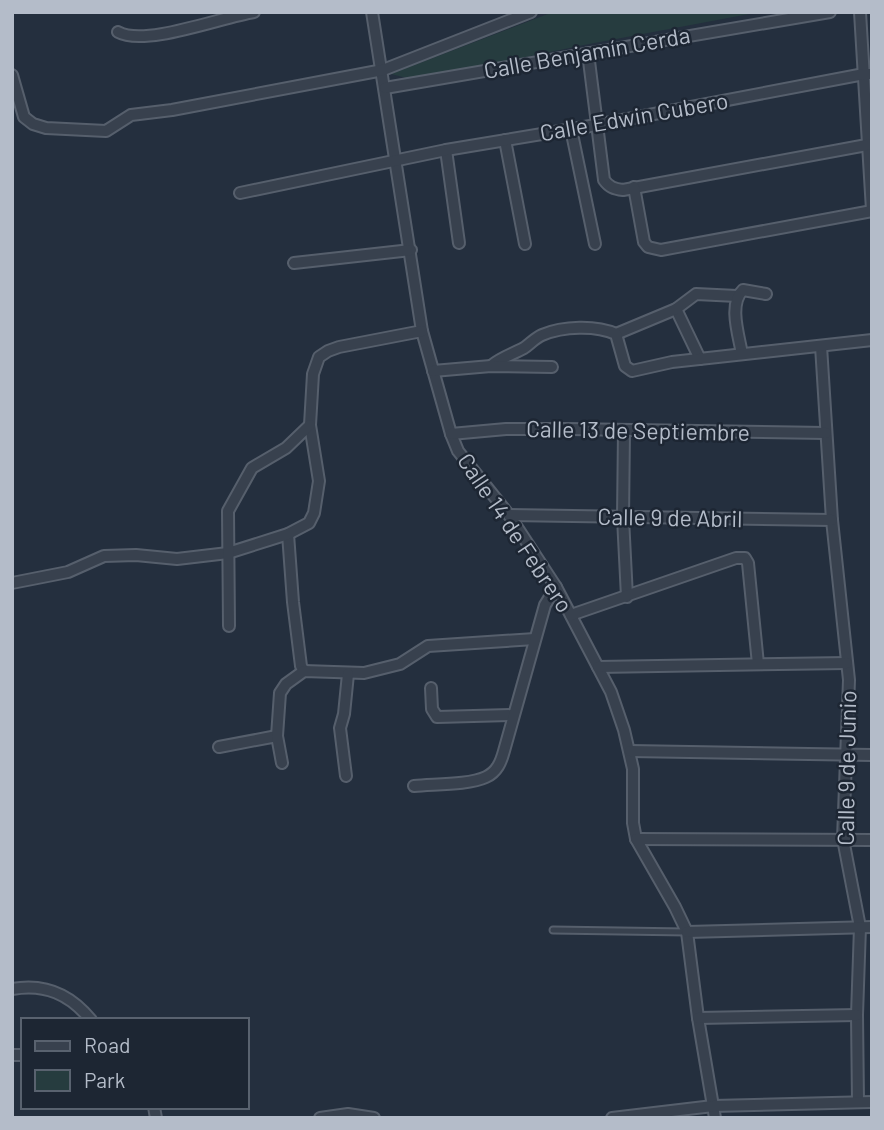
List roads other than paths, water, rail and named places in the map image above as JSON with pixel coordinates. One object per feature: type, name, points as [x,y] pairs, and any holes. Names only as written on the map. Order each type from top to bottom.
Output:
[{"type":"street","points":[[118,32],[133,36],[151,35],[219,22],[231,14],[254,12]]},
{"type":"street","name":"Calle 14 de Febrero","points":[[372,12],[422,331],[451,434],[458,451],[509,515],[556,587],[611,692],[630,751],[636,839],[676,907],[687,932],[714,1112]]},
{"type":"street","points":[[12,75],[24,117],[33,124],[46,128],[107,131],[131,115],[172,110],[383,70],[531,12]]},
{"type":"street","name":"Calle Benjamín Cerda","points":[[385,88],[786,16],[830,12]]},
{"type":"street","points":[[634,187],[644,242],[653,249],[872,211],[868,74],[860,12]]},
{"type":"street","points":[[588,52],[604,180],[608,186],[623,190],[869,144]]},
{"type":"street","name":"Calle Edwin Cubero","points":[[240,193],[446,150],[571,130],[868,74]]},
{"type":"street","points":[[571,130],[595,244]]},
{"type":"street","points":[[505,140],[525,244]]},
{"type":"street","points":[[446,150],[459,243]]},
{"type":"street","points":[[294,263],[411,250]]},
{"type":"street","points":[[742,355],[735,306],[737,296],[743,290],[766,294]]},
{"type":"street","points":[[491,366],[504,355],[523,348],[552,331],[593,328],[617,334],[676,309],[696,294],[737,296]]},
{"type":"street","points":[[676,309],[700,359]]},
{"type":"street","points":[[12,583],[68,572],[104,556],[136,555],[177,559],[228,553],[288,534],[309,523],[317,502],[319,472],[310,425],[313,374],[319,357],[339,347],[422,331]]},
{"type":"street","points":[[617,334],[627,370],[632,371],[672,362],[872,340]]},
{"type":"street","name":"Calle 9 de Junio","points":[[821,346],[832,520],[848,663],[849,702],[843,839],[866,927],[857,1015],[858,1102]]},
{"type":"street","points":[[433,371],[491,366],[552,367]]},
{"type":"street","points":[[229,626],[228,510],[252,468],[286,448],[310,425]]},
{"type":"street","name":"Calle 13 de Septiembre","points":[[451,434],[506,429],[826,433]]},
{"type":"street","points":[[624,431],[623,518],[627,597]]},
{"type":"street","name":"Calle 9 de Abril","points":[[509,515],[832,520]]},
{"type":"street","points":[[288,534],[293,602],[301,666],[304,671]]},
{"type":"street","points":[[571,615],[736,558],[745,558],[748,563],[758,664]]},
{"type":"street","points":[[414,786],[486,777],[501,763],[545,604],[556,587]]},
{"type":"street","points":[[282,763],[277,736],[280,693],[286,684],[304,671],[364,673],[400,664],[428,646],[535,639]]},
{"type":"street","points":[[598,667],[848,663]]},
{"type":"street","points":[[346,776],[340,728],[348,674]]},
{"type":"street","points":[[431,688],[432,709],[437,717],[513,715]]},
{"type":"street","points":[[219,747],[277,736]]},
{"type":"street","points":[[630,751],[872,755]]},
{"type":"street","points":[[636,839],[872,840]]},
{"type":"street","points":[[687,932],[866,927]]},
{"type":"street","points":[[12,989],[30,985],[51,990],[79,1005],[89,1018]]},
{"type":"street","points":[[698,1018],[857,1015]]},
{"type":"street","points":[[612,1118],[872,1101]]},
{"type":"street","points":[[320,1118],[348,1114],[374,1118]]},
{"type":"lane","points":[[553,930],[687,932]]}]
